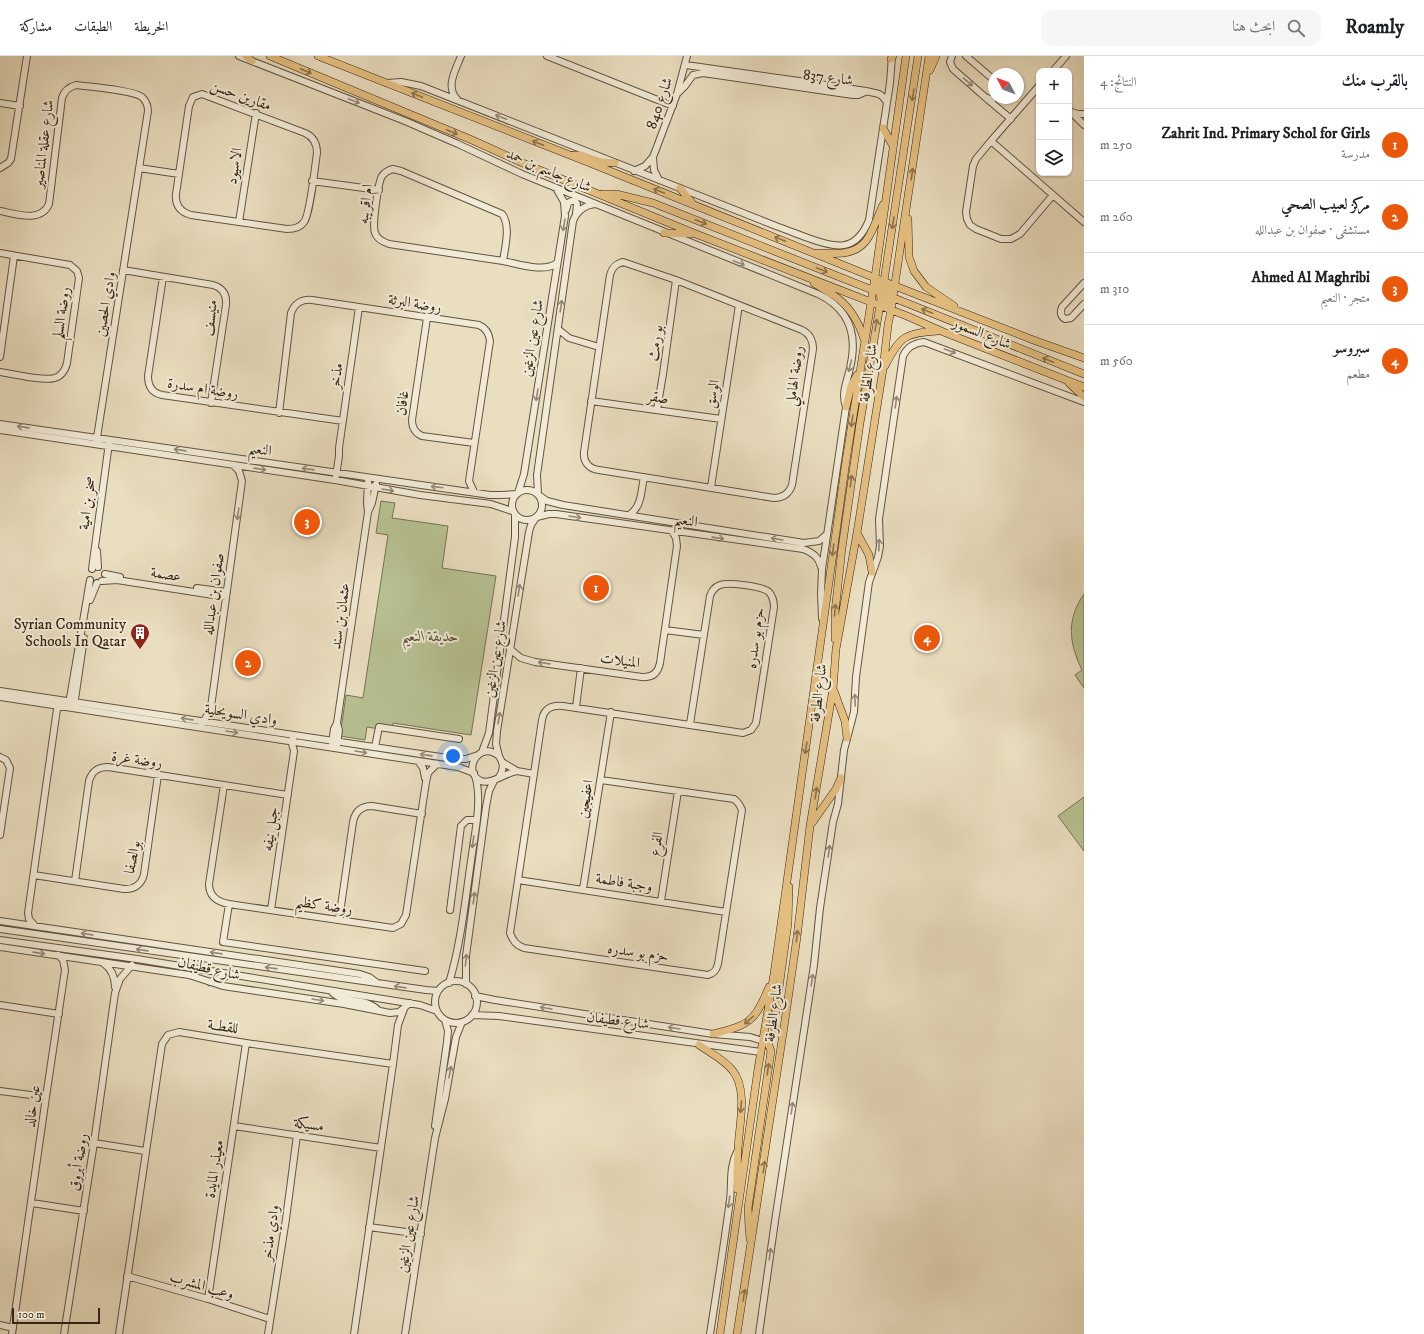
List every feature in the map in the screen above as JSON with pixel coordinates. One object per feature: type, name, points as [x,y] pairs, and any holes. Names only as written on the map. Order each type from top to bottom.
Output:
[{"type":"main road","points":[[246,56],[252,61]]},
{"type":"main road","name":"شارع جاسم بن حمد","points":[[270,56],[696,234],[870,302]]},
{"type":"main road","name":"شارع جاسم بن حمد","points":[[318,56],[874,277]]},
{"type":"main road","name":"شارع الطرفة","points":[[720,1334],[738,1205],[774,974],[822,624],[906,56]]},
{"type":"main road","points":[[836,649],[835,612],[842,548],[918,56]]},
{"type":"main road","name":"شارع الطرفة","points":[[738,1334],[782,1044],[797,937],[810,826],[833,689],[836,649],[857,533],[883,369],[888,325],[929,56]]},
{"type":"main road","points":[[926,79],[936,56]]},
{"type":"main road","points":[[883,128],[893,146]]},
{"type":"main road","points":[[569,155],[582,155],[601,162],[615,163]]},
{"type":"main road","points":[[680,188],[694,205]]},
{"type":"main road","points":[[597,193],[616,194],[653,203],[1084,374]]},
{"type":"main road","points":[[816,254],[845,253],[861,246],[871,235],[886,199]]},
{"type":"main road","points":[[906,213],[909,228],[909,257],[914,271],[926,287],[951,303],[958,310]]},
{"type":"main road","points":[[664,232],[696,234]]},
{"type":"main road","points":[[804,276],[843,302],[858,323],[865,341]]},
{"type":"main road","points":[[874,277],[891,310]]},
{"type":"main road","name":"شارع السمور","points":[[874,277],[1036,341],[1083,357]]},
{"type":"main road","points":[[870,302],[895,286]]},
{"type":"main road","name":"شارع السمور","points":[[870,302],[1084,387]]},
{"type":"main road","points":[[883,369],[897,345],[909,334],[941,331]]},
{"type":"main road","points":[[846,407],[851,386],[860,367]]},
{"type":"main road","points":[[1066,380],[1084,397]]},
{"type":"main road","points":[[857,533],[869,555],[872,572]]},
{"type":"main road","points":[[833,689],[845,721],[847,738]]},
{"type":"main road","points":[[810,826],[836,790],[841,778]]},
{"type":"main road","points":[[783,1034],[777,1032],[774,1024],[788,923],[790,897],[788,869]]},
{"type":"main road","points":[[713,1034],[742,1026],[751,1019],[761,1005],[774,974]]},
{"type":"main road","points":[[752,1246],[748,1208],[770,1053],[769,1045],[763,1041]]},
{"type":"main road","points":[[761,1052],[770,1053],[775,1051],[782,1044]]},
{"type":"main road","points":[[699,1045],[732,1069],[741,1090],[738,1150],[738,1205]]},
{"type":"street","points":[[0,168],[8,163],[12,158],[27,56]]},
{"type":"street","name":"شارع جاسم بن حمد","points":[[239,56],[405,121],[556,188],[818,294],[834,304],[844,315]]},
{"type":"street","points":[[458,100],[452,92],[451,85],[461,56]]},
{"type":"street","points":[[547,56],[673,106]]},
{"type":"street","name":"شارع 840","points":[[634,171],[645,166],[653,157],[673,106],[688,56]]},
{"type":"street","points":[[952,56],[950,62],[952,67],[1011,119]]},
{"type":"street","points":[[966,56],[988,75]]},
{"type":"street","points":[[1055,68],[1066,56]]},
{"type":"street","points":[[883,128],[890,83],[892,57]]},
{"type":"street","name":"شارع 837","points":[[686,65],[866,91],[879,94],[886,101]]},
{"type":"street","name":"شارع 837","points":[[677,94],[693,75],[703,73],[853,94],[861,94],[866,91]]},
{"type":"street","name":"شارع جاسم بن حمد","points":[[387,83],[408,83],[438,92],[634,171],[825,244],[838,246],[853,242],[861,236],[866,229],[869,220],[883,128]]},
{"type":"street","name":"شارع عقلة المناصير","points":[[0,211],[36,216],[44,212],[47,208],[49,204],[62,98],[66,90],[71,86],[76,85],[126,92],[136,94],[144,99],[148,107],[148,111],[139,168]]},
{"type":"street","points":[[438,92],[451,85]]},
{"type":"street","points":[[1036,90],[976,160],[973,166],[966,212],[968,222],[973,227],[1001,239],[1011,239],[1020,234],[1053,195]]},
{"type":"street","name":"مقارين حسن","points":[[198,94],[205,94],[256,114],[305,132],[315,141],[317,149],[306,219],[299,227],[291,229],[185,214],[180,210],[175,200],[189,106],[193,97],[198,94]]},
{"type":"street","points":[[0,103],[20,106]]},
{"type":"street","points":[[1000,104],[1001,110]]},
{"type":"street","points":[[1072,112],[1084,114],[1082,118],[1084,125]]},
{"type":"street","name":"الاسيود","points":[[239,222],[256,114]]},
{"type":"street","points":[[1072,114],[1077,120],[1084,125]]},
{"type":"street","points":[[991,141],[1084,222]]},
{"type":"street","points":[[653,157],[654,170],[660,180]]},
{"type":"street","points":[[139,168],[179,174]]},
{"type":"street","name":"وادي الحصين","points":[[97,441],[139,168]]},
{"type":"street","name":"ام اقريبه","points":[[503,261],[507,226],[505,218],[499,212],[397,170],[389,170],[382,176],[373,228],[377,237],[385,243],[544,268],[555,277]]},
{"type":"street","points":[[312,181],[379,190]]},
{"type":"street","name":"شارع عين الزغين","points":[[518,493],[524,474],[565,210],[563,198],[556,188]]},
{"type":"street","points":[[565,210],[568,203],[574,201],[577,204],[576,214]]},
{"type":"street","points":[[576,214],[587,206],[596,204]]},
{"type":"street","name":"شارع عين الزغين","points":[[539,495],[537,475],[569,249],[576,214]]},
{"type":"street","name":"روضة السلم","points":[[0,253],[70,265],[77,271],[79,280],[67,363],[61,374],[50,380],[0,372]]},
{"type":"street","points":[[0,357],[14,256]]},
{"type":"street","name":"روضة الهاملي","points":[[626,262],[676,280],[739,306],[802,330],[808,334],[812,342],[813,349],[792,485],[786,494],[776,498],[594,470],[587,464],[584,452],[591,401],[610,275],[615,265],[626,262]]},
{"type":"street","points":[[544,268],[551,267],[557,263]]},
{"type":"street","name":"منيسف","points":[[123,270],[217,286],[224,292],[226,296],[226,305],[211,403]]},
{"type":"street","name":"روضة ام سدرة","points":[[163,276],[148,376],[151,389],[158,394],[211,403],[342,421]]},
{"type":"street","name":"بو رمث","points":[[657,410],[676,280]]},
{"type":"street","points":[[1084,283],[1062,307],[1060,312],[1061,316],[1065,319],[1072,318],[1084,304]]},
{"type":"street","name":"روضة البرثة","points":[[279,413],[291,313],[297,304],[306,300],[479,325],[486,330],[490,340],[469,481]]},
{"type":"street","name":"الوسق","points":[[711,487],[739,306]]},
{"type":"street","name":"مذخر","points":[[333,480],[359,307]]},
{"type":"street","name":"شارع الطرفة","points":[[822,624],[822,569],[846,407],[843,396],[852,360],[853,341],[851,330],[844,315]]},
{"type":"street","name":"غافان","points":[[427,318],[412,426],[415,431],[422,436],[474,443]]},
{"type":"street","points":[[558,329],[569,338],[600,347]]},
{"type":"street","points":[[555,345],[562,340],[569,338]]},
{"type":"street","name":"شارع السمور","points":[[913,344],[924,342],[933,345],[1084,402]]},
{"type":"street","name":"شارع الطرفة","points":[[760,1334],[775,1221],[814,965],[820,908],[833,822],[838,804],[847,738],[854,712],[856,677],[869,582],[880,546],[879,519],[901,362],[905,351],[913,344]]},
{"type":"street","name":"صقر","points":[[591,401],[721,419]]},
{"type":"street","name":"النعيم","points":[[0,424],[97,441]]},
{"type":"street","name":"النعيم","points":[[0,430],[97,441],[495,495],[518,493]]},
{"type":"street","name":"النعيم","points":[[111,443],[233,465],[375,487],[420,496],[491,504],[514,513]]},
{"type":"street","name":"صخر بن امية","points":[[95,568],[111,443]]},
{"type":"street","name":"صفوان بن عبدالله","points":[[202,725],[211,707],[242,481],[239,471],[233,465]]},
{"type":"street","points":[[629,515],[636,510],[639,505],[644,477]]},
{"type":"street","name":"عثمان بن سند","points":[[334,745],[339,730],[337,723],[368,512],[367,502],[369,478]]},
{"type":"street","name":"عثمان بن سند","points":[[368,512],[372,503],[377,479]]},
{"type":"street","points":[[460,490],[469,481],[474,492]]},
{"type":"street","points":[[530,490],[539,495],[543,504],[542,511],[536,518],[526,521],[522,520],[514,513],[512,502],[518,493],[530,490]]},
{"type":"street","name":"النعيم","points":[[539,495],[547,500],[559,504],[804,543],[819,541],[827,534]]},
{"type":"street","points":[[639,505],[641,513],[646,518]]},
{"type":"street","name":"شارع عين الزغين","points":[[480,754],[489,733],[514,544],[514,513]]},
{"type":"street","name":"النعيم","points":[[536,518],[549,514],[556,514],[803,549],[816,556],[822,569]]},
{"type":"street","name":"شارع عين الزغين","points":[[501,759],[496,744],[496,731],[528,532],[536,518]]},
{"type":"street","name":"المنيلات","points":[[510,649],[517,656],[525,660],[642,677],[652,675],[659,667],[665,630],[677,540],[672,531]]},
{"type":"street","points":[[95,568],[103,570],[105,574],[92,593],[72,705],[90,580],[89,575],[95,568]]},
{"type":"street","name":"عصمة","points":[[105,574],[226,594]]},
{"type":"street","points":[[90,580],[100,582]]},
{"type":"street","name":"عصمة","points":[[100,582],[117,580],[226,594]]},
{"type":"street","name":"حزم بو سدره","points":[[601,780],[734,799],[740,805],[742,810],[718,964],[713,974],[708,975],[524,948],[517,945],[512,940],[510,933],[544,712],[553,706],[576,707],[743,732],[751,730],[756,723],[774,607],[773,598],[763,589],[726,583],[719,585],[713,590],[710,596],[690,724]]},
{"type":"street","points":[[665,630],[704,635]]},
{"type":"street","points":[[576,707],[581,668]]},
{"type":"street","name":"وادي السويحلية","points":[[0,691],[58,703]]},
{"type":"street","name":"وادي السويحلية","points":[[0,697],[58,703],[300,739],[418,762],[458,767],[474,774]]},
{"type":"street","points":[[18,924],[28,913],[58,703]]},
{"type":"street","name":"اعفيجين","points":[[583,889],[611,712]]},
{"type":"street","points":[[375,747],[379,727],[459,739]]},
{"type":"street","name":"جبل نيفه","points":[[271,910],[294,752],[293,738]]},
{"type":"street","name":"جبل نيفه","points":[[294,752],[300,739]]},
{"type":"street","name":"وادي السويحلية","points":[[334,745],[375,747],[454,759],[466,759],[480,754]]},
{"type":"street","points":[[449,983],[460,939],[477,820],[479,794],[472,765],[480,754],[489,751],[517,771]]},
{"type":"street","points":[[0,757],[6,760],[10,768],[0,835]]},
{"type":"street","points":[[466,984],[466,956],[485,815],[488,797],[496,779],[503,770],[501,759]]},
{"type":"street","name":"روضة كظيم","points":[[418,762],[423,768],[426,782]]},
{"type":"street","name":"روضة كظيم","points":[[224,785],[209,888],[214,898],[229,904],[393,928],[402,924],[405,920],[426,782],[431,770],[437,764]]},
{"type":"street","name":"روضة غرة","points":[[75,881],[89,781],[94,771],[98,768],[108,767],[288,795]]},
{"type":"street","points":[[474,774],[478,779],[486,782],[517,771],[534,774]]},
{"type":"street","name":"بوالصفا","points":[[34,875],[128,889],[137,886],[144,874],[158,775]]},
{"type":"street","name":"الفرع","points":[[661,901],[678,791]]},
{"type":"street","points":[[339,920],[353,822],[356,813],[364,807],[372,806],[422,814]]},
{"type":"street","points":[[450,910],[461,826],[467,820],[477,820]]},
{"type":"street","name":"وجبة فاطمة","points":[[518,880],[726,912]]},
{"type":"street","points":[[229,904],[222,942],[425,971]]},
{"type":"street","points":[[28,913],[31,922],[35,926]]},
{"type":"street","name":"شارع قطيفان","points":[[0,921],[360,974],[369,977],[377,983]]},
{"type":"street","name":"شارع قطيفان","points":[[0,929],[438,991]]},
{"type":"street","name":"شارع قطيفان","points":[[0,940],[137,959],[423,1005],[437,1011]]},
{"type":"street","name":"شارع قطيفان","points":[[0,947],[189,975],[223,986],[344,1004],[379,1011],[394,1013],[404,1009],[410,1003]]},
{"type":"street","points":[[58,955],[63,960],[66,970]]},
{"type":"street","name":"عين خالد","points":[[0,1325],[13,1331],[46,1097],[66,970],[70,962],[75,958]]},
{"type":"street","name":"روضة أبروق","points":[[115,993],[120,979],[137,959]]},
{"type":"street","name":"روضة أبروق","points":[[64,1334],[84,1211],[115,993],[114,976],[102,962]]},
{"type":"street","points":[[210,982],[230,975]]},
{"type":"street","points":[[457,982],[466,984],[475,996],[476,1006],[472,1015],[462,1022],[453,1023],[445,1020],[437,1011],[435,1001],[438,991],[449,983],[457,982]]},
{"type":"street","points":[[331,991],[341,998],[368,1003],[379,1011]]},
{"type":"street","points":[[475,996],[713,1034],[750,1037],[763,1041]]},
{"type":"street","points":[[0,1005],[59,1014]]},
{"type":"street","points":[[354,1334],[398,1025],[404,1009]]},
{"type":"street","points":[[394,1013],[398,1025]]},
{"type":"street","name":"شارع قطيفان","points":[[472,1015],[503,1017],[699,1045],[761,1052]]},
{"type":"street","name":"شارع عين الزغين","points":[[435,1138],[435,1128],[448,1039],[445,1020]]},
{"type":"street","name":"شارع عين الزغين","points":[[405,1334],[435,1138],[445,1099],[456,1037],[462,1022]]},
{"type":"street","name":"للقطــة","points":[[119,1334],[161,1050],[162,1044],[166,1038],[171,1034],[179,1032],[393,1064]]},
{"type":"street","name":"معيذر المايدة","points":[[208,1299],[246,1043]]},
{"type":"street","points":[[0,1091],[46,1097]]},
{"type":"street","name":"مسيكة","points":[[234,1126],[380,1148]]},
{"type":"street","name":"وادي مذخر","points":[[268,1334],[296,1135]]},
{"type":"street","points":[[94,1143],[146,1151]]},
{"type":"street","points":[[710,1334],[730,1198],[732,1167],[738,1150]]},
{"type":"street","points":[[32,1203],[84,1211]]},
{"type":"street","points":[[370,1227],[421,1234]]},
{"type":"street","name":"وعب المشرب","points":[[127,1276],[208,1299],[270,1319]]},
{"type":"green space","name":"حديقة النعيم","points":[[381,501],[395,503],[392,518],[448,526],[442,568],[496,576],[471,735],[393,723],[391,731],[367,727],[365,740],[340,736],[346,695],[363,698],[388,535],[376,533]]},
{"type":"green space","points":[[1084,594],[1084,688],[1075,675],[1082,670],[1074,650],[1071,632],[1074,613]]},
{"type":"green space","points":[[1084,797],[1084,851],[1058,816]]},
{"type":"place","name":"Ahmed Al Maghribi","points":[[307,522]]},
{"type":"place","name":"Zahrit Ind. Primary Schol for Girls","points":[[596,588]]},
{"type":"place","name":"سبروسو","points":[[927,638]]},
{"type":"place","name":"Syrian Community Schools In Qatar","points":[[140,650]]},
{"type":"place","name":"مركز لعبيب الصحي","points":[[248,663]]}]
